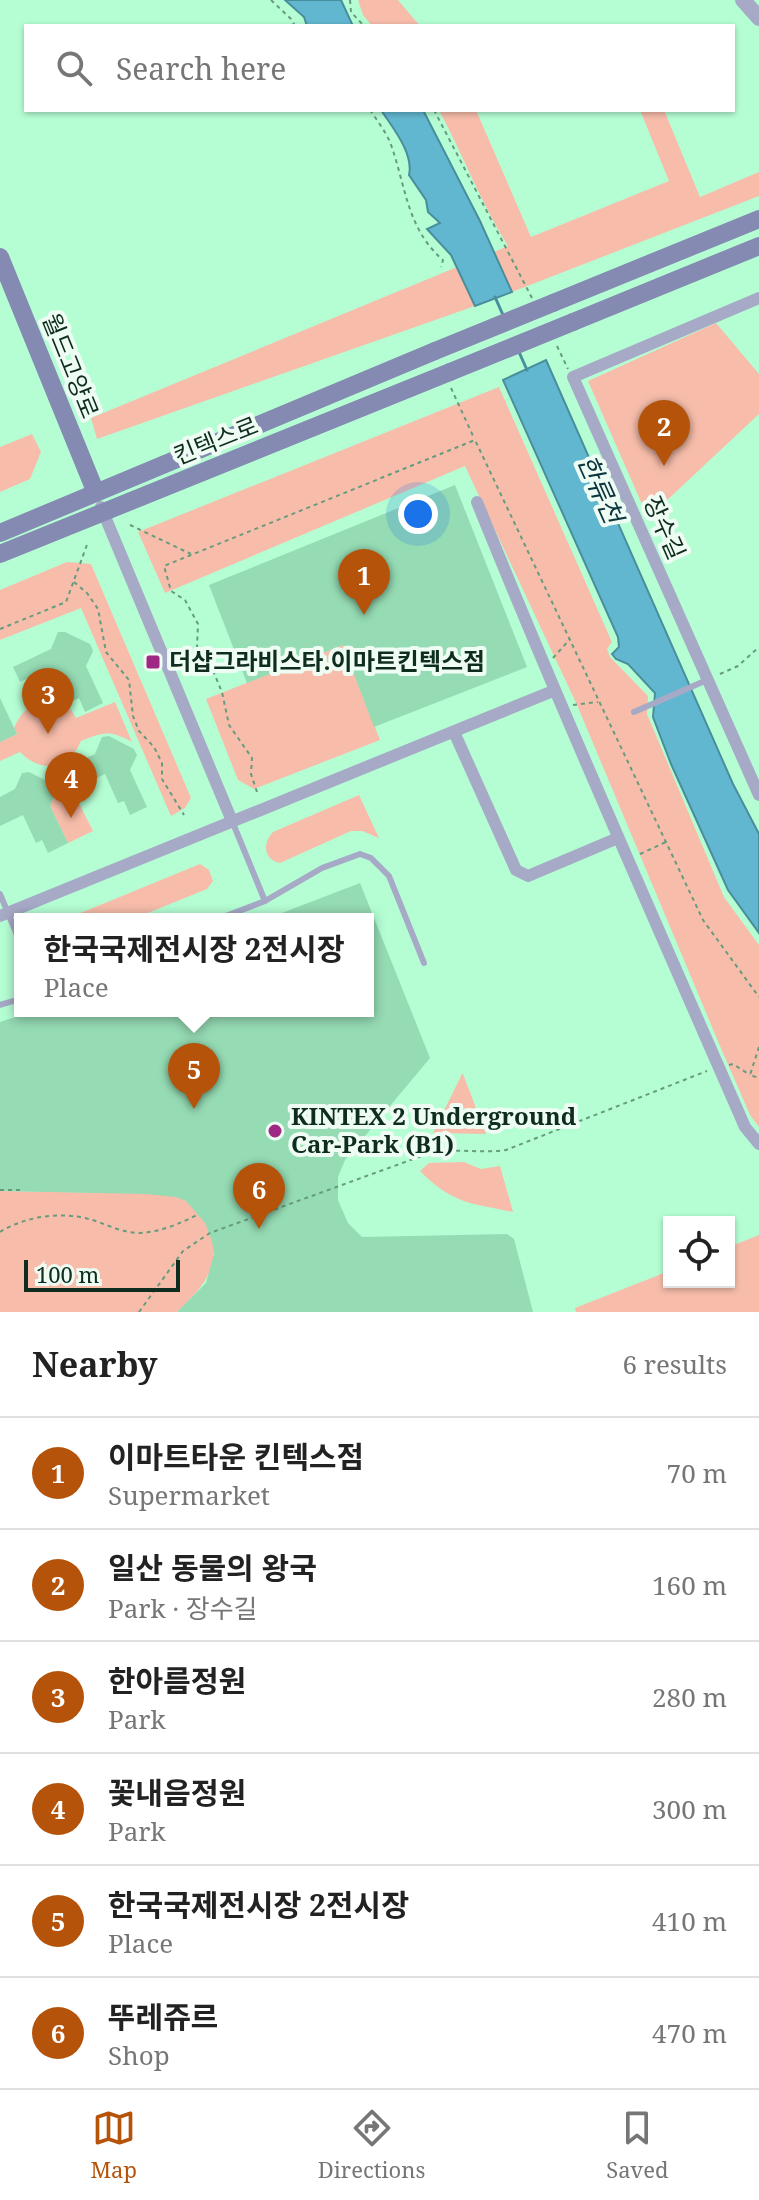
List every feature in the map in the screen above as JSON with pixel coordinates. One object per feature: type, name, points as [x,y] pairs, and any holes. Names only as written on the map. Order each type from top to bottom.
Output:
[{"type":"main road","points":[[544,305],[759,219]]},
{"type":"main road","name":"킨텍스로","points":[[0,554],[450,380],[573,322],[759,246]]},
{"type":"main road","name":"월드고양로","points":[[0,257],[96,493]]},
{"type":"main road","name":"킨텍스로","points":[[0,533],[544,305]]},
{"type":"street","points":[[743,0],[759,18]]},
{"type":"street","points":[[573,377],[759,298]]},
{"type":"street","name":"장수길","points":[[573,377],[759,795]]},
{"type":"street","points":[[96,493],[232,821]]},
{"type":"street","points":[[477,502],[553,691],[745,1127],[759,1144]]},
{"type":"street","points":[[4,914],[553,691]]},
{"type":"street","points":[[454,732],[516,870],[528,876],[618,838]]},
{"type":"lane","points":[[634,712],[707,680]]},
{"type":"lane","points":[[232,821],[265,901]]},
{"type":"lane","points":[[234,913],[265,901],[322,868],[360,854],[371,858],[389,876],[424,963]]},
{"type":"lane","points":[[0,894],[4,914],[14,932]]},
{"type":"path","points":[[271,0],[294,24]]},
{"type":"path","points":[[350,0],[351,12],[362,24]]},
{"type":"path","points":[[371,112],[389,139],[412,222],[430,250],[443,260],[441,267]]},
{"type":"path","points":[[435,112],[544,305]]},
{"type":"path","points":[[551,335],[573,377]]},
{"type":"path","points":[[450,380],[475,440],[703,920],[759,997]]},
{"type":"path","points":[[257,792],[251,774],[252,758],[229,725],[222,692],[214,673],[201,660],[197,646],[198,624],[185,600],[171,591],[164,566],[475,440]]},
{"type":"path","points":[[130,525],[192,555]]},
{"type":"path","points":[[0,629],[66,602],[88,542]]},
{"type":"path","points":[[74,582],[87,593],[98,609],[106,652],[129,680],[133,716],[139,731],[154,747],[162,763],[162,779],[184,815]]},
{"type":"path","points":[[552,659],[570,639]]},
{"type":"path","points":[[707,680],[738,666],[759,647]]},
{"type":"path","points":[[572,705],[600,702]]},
{"type":"path","points":[[635,855],[666,842]]},
{"type":"path","points":[[750,1075],[759,1047]]},
{"type":"path","points":[[724,1066],[733,1064],[759,1078]]},
{"type":"path","points":[[139,1312],[183,1251],[210,1233],[440,1150],[488,1153],[506,1150],[708,1071]]},
{"type":"path","points":[[0,1190],[21,1190]]},
{"type":"path","points":[[0,1232],[31,1219],[58,1215],[84,1218],[135,1233],[149,1232],[199,1214]]},
{"type":"shaded area","points":[[358,0],[398,0],[418,24],[370,24],[363,15]]},
{"type":"shaded area","points":[[440,112],[477,112],[531,237],[669,181],[641,112],[665,112],[700,197],[759,172],[759,196],[512,292],[494,252],[508,246]]},
{"type":"shaded area","points":[[457,267],[475,306],[97,439],[91,418]]},
{"type":"shaded area","points":[[716,323],[759,374],[759,414],[648,518],[588,381]]},
{"type":"shaded area","points":[[499,387],[612,642],[607,649],[610,657],[648,696],[647,714],[724,897],[759,945],[759,1127],[750,1115],[720,1046],[577,705],[465,466],[165,593],[138,532]]},
{"type":"shaded area","points":[[32,434],[41,452],[30,479],[0,492],[0,447]]},
{"type":"shaded area","points":[[67,562],[91,564],[191,798],[185,808],[171,816],[81,608],[0,640],[0,590]]},
{"type":"shaded area","points":[[343,645],[380,740],[254,789],[238,780],[206,699]]},
{"type":"shaded area","points":[[51,701],[71,710],[76,718],[115,702],[132,742],[112,734],[96,736],[81,741],[69,758],[54,766],[37,764],[20,752],[0,761],[0,742],[17,734],[14,728],[20,716],[33,705]]},
{"type":"shaded area","points":[[66,778],[93,831],[68,843],[50,806],[56,791],[53,784]]},
{"type":"shaded area","points":[[359,795],[379,838],[362,831],[351,831],[280,863],[268,855],[267,841],[273,832]]},
{"type":"shaded area","points":[[200,864],[209,870],[213,881],[207,889],[148,913],[81,913]]},
{"type":"shaded area","points":[[462,1074],[486,1134],[433,1133]]},
{"type":"shaded area","points":[[464,1162],[481,1169],[500,1166],[513,1212],[473,1204],[453,1196],[420,1171],[429,1163]]},
{"type":"shaded area","points":[[0,1191],[148,1193],[178,1197],[200,1214],[207,1227],[214,1251],[210,1271],[199,1289],[177,1312],[0,1312]]},
{"type":"shaded area","points":[[759,1235],[759,1312],[576,1312],[575,1308],[663,1273],[663,1288],[735,1288],[735,1245]]},
{"type":"water","points":[[285,0],[341,0],[352,24],[306,24],[304,17]]},
{"type":"water","points":[[382,112],[424,112],[480,221],[512,292],[475,306],[451,255],[427,229],[440,223],[428,212],[426,200],[409,175],[408,158]]},
{"type":"water","points":[[546,360],[733,784],[759,834],[759,933],[728,890],[671,764],[653,717],[655,693],[628,664],[612,654],[619,647],[618,637],[503,380]]},
{"type":"building","points":[[455,485],[527,667],[374,727],[343,645],[247,683],[209,585]]},
{"type":"building","points":[[58,632],[65,632],[90,644],[93,651],[86,666],[103,703],[85,712],[79,698],[73,701],[60,673],[32,686],[28,678],[20,682],[13,667],[51,649]]},
{"type":"building","points":[[0,698],[17,734],[0,742]]},
{"type":"building","points":[[109,736],[134,749],[137,755],[130,770],[147,807],[130,815],[124,801],[118,803],[105,774],[77,787],[68,766],[95,754],[102,737]]},
{"type":"building","points":[[29,772],[53,784],[56,791],[50,806],[68,843],[48,853],[42,840],[36,843],[23,815],[0,826],[0,797],[15,789],[22,773]]},
{"type":"building","points":[[360,883],[372,913],[282,913]]},
{"type":"building","points":[[374,918],[430,1058],[345,1160],[338,1177],[338,1200],[348,1223],[362,1237],[507,1234],[514,1239],[533,1312],[177,1312],[206,1283],[214,1254],[205,1223],[186,1201],[146,1194],[0,1191],[0,1022],[15,1017],[374,1017]]},
{"type":"waterway","name":"한류천","points":[[495,297],[503,315]]},
{"type":"waterway","name":"한류천","points":[[519,352],[527,370]]},
{"type":"place","name":"일산 동물의 왕국","points":[[664,466]]},
{"type":"place","name":"이마트타운 킨텍스점","points":[[364,615]]},
{"type":"place","name":"더샵그라비스타.이마트킨텍스점","points":[[153,662]]},
{"type":"place","name":"한아름정원","points":[[48,734]]},
{"type":"place","name":"꽃내음정원","points":[[71,818]]},
{"type":"place","name":"한국국제전시장 2전시장","points":[[194,1109]]},
{"type":"place","name":"KINTEX 2 Underground Car-Park (B1)","points":[[275,1131]]},
{"type":"place","name":"뚜레쥬르","points":[[259,1229]]}]
